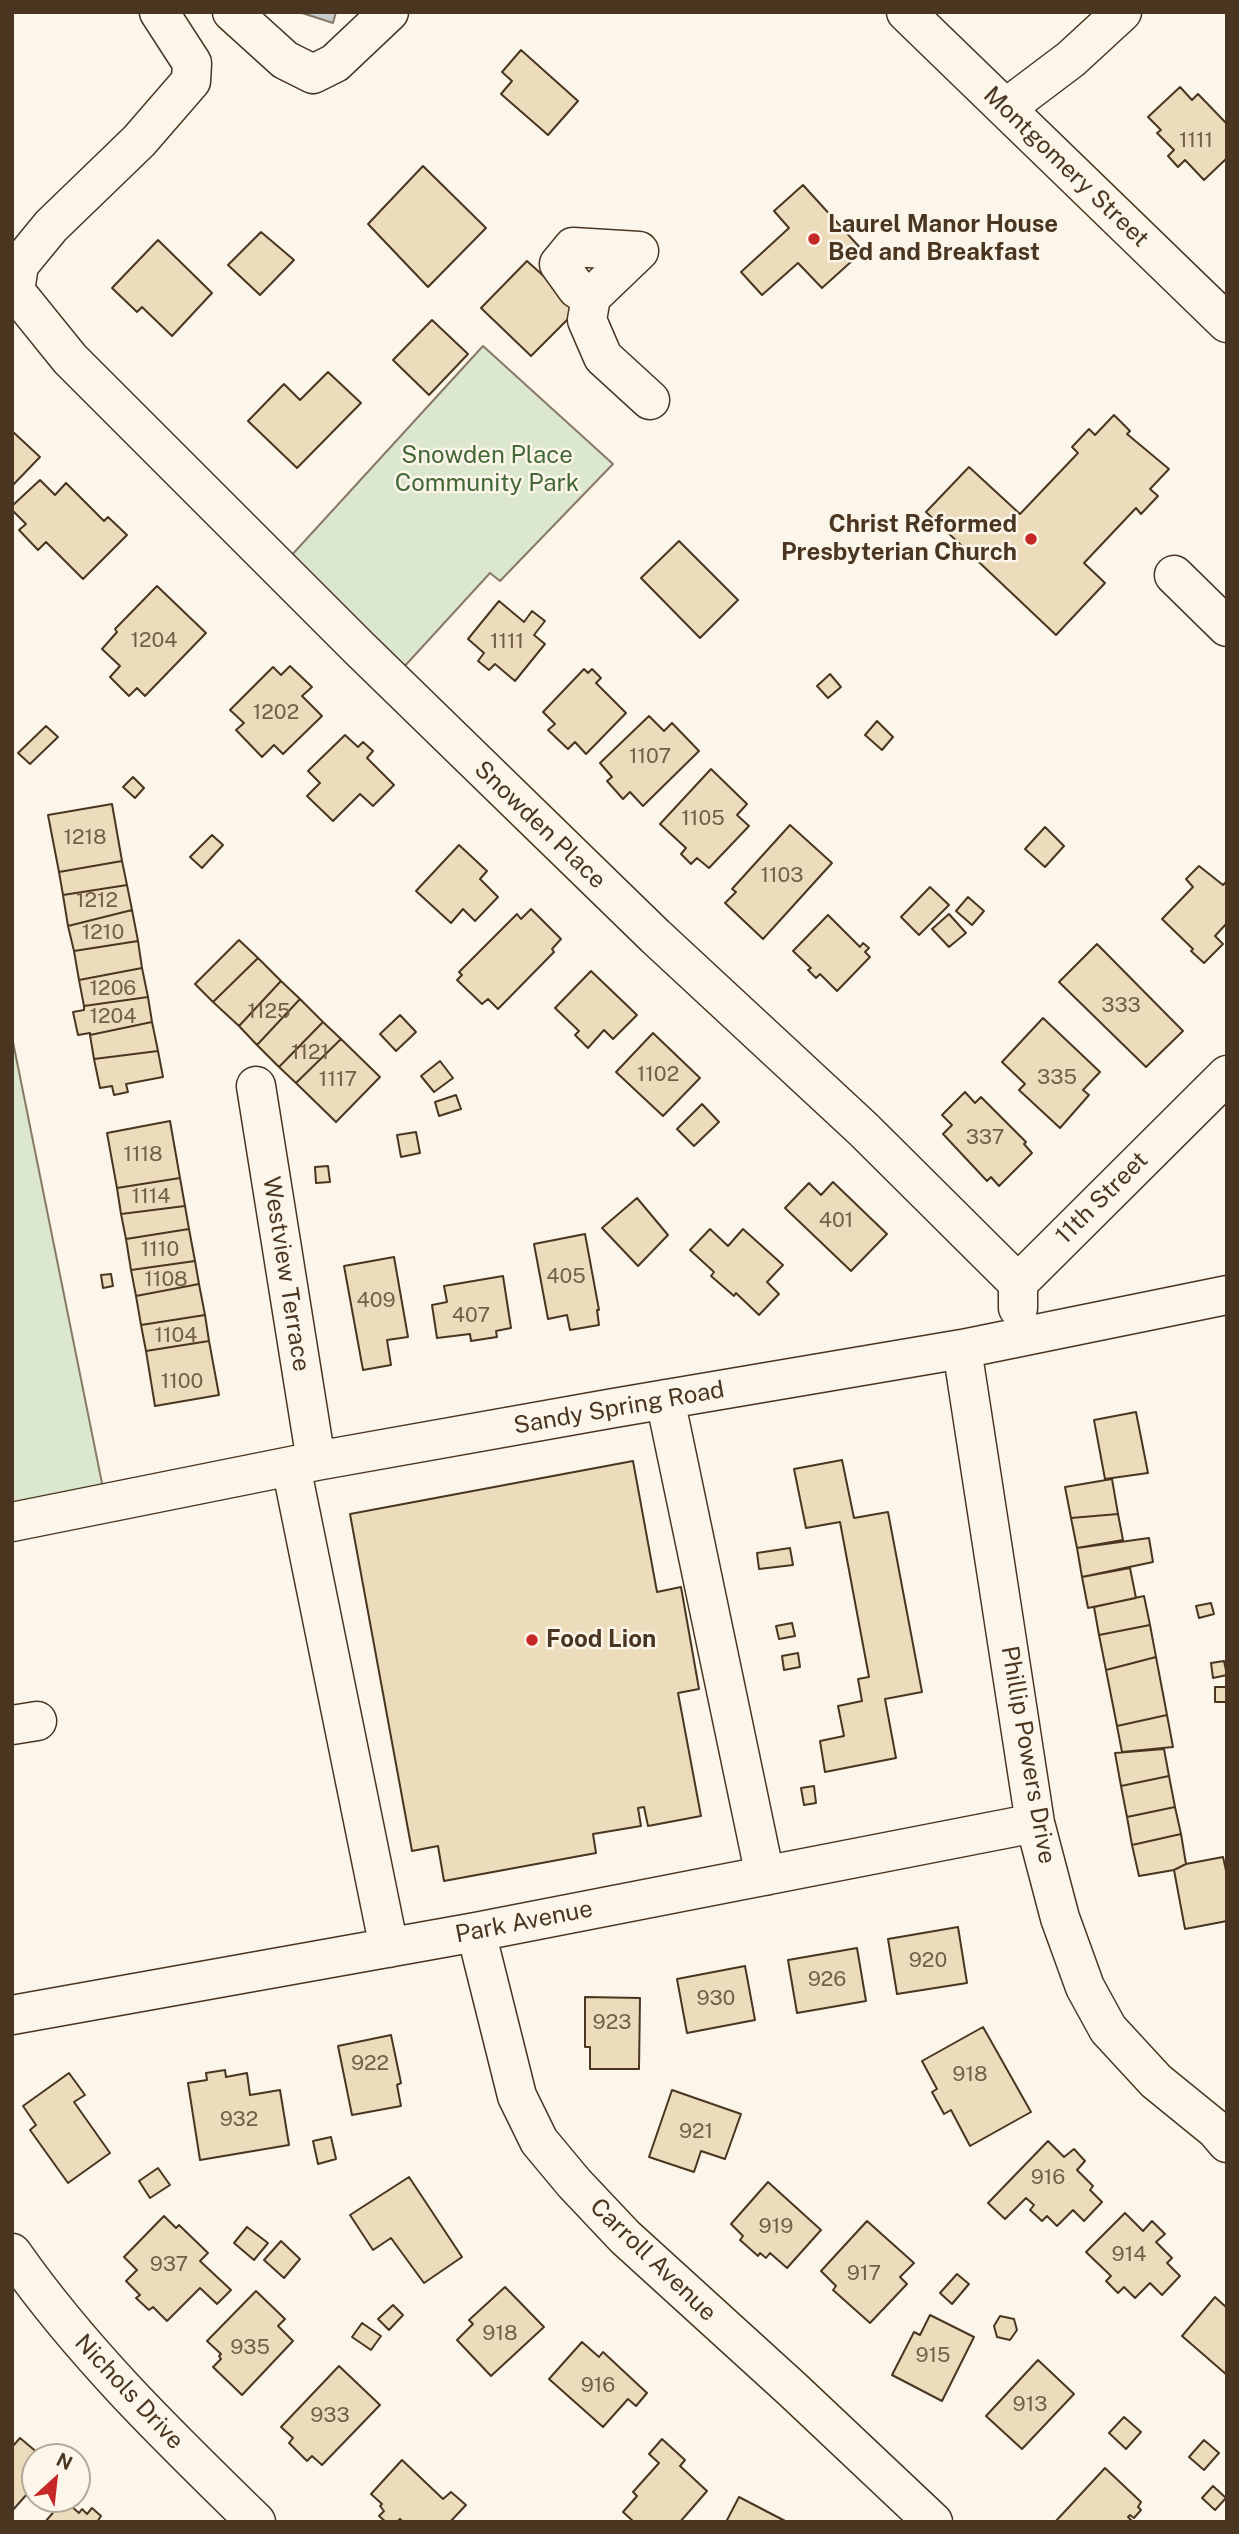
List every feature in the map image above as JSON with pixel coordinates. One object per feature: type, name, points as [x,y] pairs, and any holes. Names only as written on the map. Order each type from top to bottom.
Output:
[{"type":"street","name":"Snowden Place","points":[[159,12],[192,63],[191,81],[139,141],[51,226],[19,265],[15,291],[70,359],[359,648],[655,936],[863,1129],[1018,1283]]},
{"type":"street","points":[[232,12],[285,60],[313,74],[335,64],[389,12]]},
{"type":"street","name":"Montgomery Street","points":[[906,12],[1227,323]]},
{"type":"street","points":[[1006,108],[1072,59],[1122,12]]},
{"type":"street","points":[[592,297],[587,320],[603,357],[650,400]]},
{"type":"street","points":[[1174,575],[1227,627]]},
{"type":"street","name":"11th Street","points":[[1018,1283],[1227,1075]]},
{"type":"street","name":"Westview Terrace","points":[[256,1086],[304,1464],[389,1948]]},
{"type":"street","points":[[1017,1338],[1018,1283]]},
{"type":"street","name":"Sandy Spring Road","points":[[12,1521],[304,1464],[962,1349],[1227,1295]]},
{"type":"street","name":"Phillip Powers Drive","points":[[962,1349],[1035,1823],[1060,1918],[1084,1987],[1108,2029],[1156,2081],[1223,2133]]},
{"type":"street","points":[[665,1399],[765,1876]]},
{"type":"street","name":"Park Avenue","points":[[12,2015],[476,1932],[1035,1823]]},
{"type":"street","name":"Carroll Avenue","points":[[476,1932],[517,2096],[539,2141],[625,2237],[933,2522]]},
{"type":"street","name":"Nichols Drive","points":[[12,2253],[83,2346],[154,2423],[256,2522]]},
{"type":"green space","name":"Snowden Place Community Park","points":[[483,346],[613,464],[500,581],[490,573],[392,680],[279,569]]},
{"type":"green space","points":[[12,1037],[106,1503],[12,1520]]},
{"type":"shaded area","points":[[299,12],[336,12],[333,23]]},
{"type":"building","points":[[521,50],[578,101],[548,135],[501,94],[512,81],[502,72]]},
{"type":"building","points":[[1180,87],[1192,100],[1198,94],[1227,124],[1227,158],[1204,180],[1185,160],[1178,167],[1168,156],[1174,150],[1157,133],[1161,130],[1148,117]]},
{"type":"building","points":[[423,166],[486,228],[428,287],[368,224]]},
{"type":"building","name":"Laurel Manor House Bed and Breakfast","points":[[803,185],[863,251],[822,288],[798,263],[762,295],[741,272],[789,228],[774,211]]},
{"type":"building","points":[[261,232],[294,260],[260,295],[228,265]]},
{"type":"building","points":[[158,240],[212,293],[172,336],[142,307],[137,312],[112,288]]},
{"type":"building","points":[[527,261],[579,308],[531,356],[481,308]]},
{"type":"building","points":[[432,320],[468,354],[429,395],[393,360]]},
{"type":"building","points":[[328,372],[361,403],[297,468],[248,421],[284,384],[300,400]]},
{"type":"building","name":"Christ Reformed Presbyterian Church","points":[[1114,415],[1130,431],[1127,434],[1169,469],[1150,489],[1158,496],[1141,514],[1136,508],[1084,563],[1105,583],[1056,635],[926,512],[969,467],[1020,514],[1078,453],[1072,447],[1089,429],[1095,435]]},
{"type":"building","points":[[12,431],[40,457],[12,486]]},
{"type":"building","points":[[40,480],[55,495],[66,483],[104,521],[108,517],[127,535],[83,579],[46,542],[38,550],[19,530],[26,524],[12,510],[12,506]]},
{"type":"building","points":[[679,541],[738,600],[700,638],[641,578]]},
{"type":"building","points":[[157,586],[206,633],[145,696],[137,688],[129,696],[110,677],[120,666],[102,649],[117,632],[115,629]]},
{"type":"building","points":[[499,601],[524,622],[532,611],[545,621],[534,635],[545,644],[515,681],[495,664],[489,670],[478,661],[484,653],[468,639]]},
{"type":"building","points":[[290,666],[312,687],[302,696],[322,716],[283,754],[274,745],[262,757],[236,730],[244,723],[230,710],[273,667],[281,675]]},
{"type":"building","points":[[584,669],[588,673],[592,669],[601,678],[596,683],[626,713],[586,754],[575,742],[568,749],[548,730],[555,724],[543,712]]},
{"type":"building","points":[[830,674],[841,687],[828,698],[817,686]]},
{"type":"building","points":[[649,716],[664,731],[672,723],[699,751],[643,806],[630,792],[623,799],[607,781],[612,777],[600,763]]},
{"type":"building","points":[[877,721],[893,737],[882,750],[865,735]]},
{"type":"building","points":[[46,726],[58,737],[30,764],[18,753]]},
{"type":"building","points":[[345,735],[358,747],[363,742],[373,751],[367,758],[394,785],[373,806],[360,794],[333,821],[307,796],[320,783],[308,771]]},
{"type":"building","points":[[711,769],[747,804],[737,815],[749,826],[709,868],[697,858],[691,864],[681,854],[686,848],[660,824]]},
{"type":"building","points":[[133,777],[144,788],[135,798],[123,787]]},
{"type":"building","points":[[112,804],[122,861],[59,872],[48,815]]},
{"type":"building","points":[[790,825],[832,863],[763,939],[725,903],[736,892],[732,889]]},
{"type":"building","points":[[1045,827],[1064,846],[1045,867],[1025,849]]},
{"type":"building","points":[[212,835],[223,845],[202,868],[190,857]]},
{"type":"building","points":[[459,845],[487,871],[480,879],[498,897],[475,921],[463,909],[451,923],[416,891]]},
{"type":"building","points":[[122,861],[127,885],[63,895],[59,872]]},
{"type":"building","points":[[1199,866],[1223,885],[1227,881],[1227,923],[1215,936],[1223,944],[1204,963],[1162,919],[1193,887],[1186,879]]},
{"type":"building","points":[[127,885],[132,910],[68,926],[63,895]]},
{"type":"building","points":[[930,887],[949,905],[919,935],[901,917]]},
{"type":"building","points":[[968,897],[984,911],[972,925],[956,911]]},
{"type":"building","points":[[531,909],[561,939],[552,949],[554,952],[498,1009],[488,999],[482,1004],[457,980],[462,975],[459,972],[517,914],[521,919]]},
{"type":"building","points":[[132,910],[138,941],[74,951],[68,926]]},
{"type":"building","points":[[949,914],[966,933],[949,947],[932,929]]},
{"type":"building","points":[[828,915],[860,947],[863,943],[869,948],[865,952],[870,957],[837,991],[820,974],[816,978],[808,970],[811,968],[793,951]]},
{"type":"building","points":[[239,940],[258,958],[213,1002],[195,984]]},
{"type":"building","points":[[138,941],[142,968],[79,980],[74,951]]},
{"type":"building","points":[[1097,944],[1183,1031],[1146,1067],[1059,982]]},
{"type":"building","points":[[258,958],[281,981],[239,1026],[213,1002]]},
{"type":"building","points":[[142,968],[148,997],[84,1006],[79,980]]},
{"type":"building","points":[[591,971],[637,1015],[613,1039],[604,1030],[588,1048],[575,1035],[579,1031],[555,1008]]},
{"type":"building","points":[[281,981],[300,999],[257,1045],[239,1026]]},
{"type":"building","points":[[148,997],[152,1022],[78,1035],[73,1012],[84,1010],[84,1006]]},
{"type":"building","points":[[300,999],[323,1022],[279,1067],[257,1045]]},
{"type":"building","points":[[400,1015],[416,1032],[396,1051],[380,1034]]},
{"type":"building","points":[[1043,1018],[1100,1072],[1083,1090],[1089,1095],[1060,1128],[1019,1090],[1025,1084],[1002,1062]]},
{"type":"building","points":[[152,1022],[158,1051],[94,1059],[90,1035]]},
{"type":"building","points":[[323,1022],[341,1039],[296,1083],[279,1067]]},
{"type":"building","points":[[653,1033],[700,1078],[663,1116],[616,1072]]},
{"type":"building","points":[[341,1039],[380,1077],[336,1122],[296,1083]]},
{"type":"building","points":[[158,1051],[163,1077],[126,1084],[128,1092],[114,1095],[112,1086],[100,1088],[94,1059]]},
{"type":"building","points":[[440,1061],[453,1078],[434,1092],[421,1076]]},
{"type":"building","points":[[965,1092],[975,1103],[981,1097],[1026,1142],[1024,1144],[1032,1153],[999,1186],[991,1177],[987,1181],[943,1134],[952,1125],[942,1115]]},
{"type":"building","points":[[456,1095],[461,1109],[439,1116],[435,1102]]},
{"type":"building","points":[[702,1104],[719,1122],[694,1146],[677,1129]]},
{"type":"building","points":[[170,1121],[180,1178],[117,1188],[107,1133]]},
{"type":"building","points":[[416,1132],[420,1153],[401,1157],[397,1135]]},
{"type":"building","points":[[328,1166],[330,1182],[316,1183],[315,1167]]},
{"type":"building","points":[[180,1178],[185,1206],[121,1214],[117,1188]]},
{"type":"building","points":[[833,1182],[887,1234],[851,1271],[785,1208],[809,1183],[821,1195]]},
{"type":"building","points":[[637,1198],[668,1235],[638,1266],[602,1228]]},
{"type":"building","points":[[185,1206],[189,1229],[126,1239],[121,1214]]},
{"type":"building","points":[[189,1229],[195,1261],[131,1270],[126,1239]]},
{"type":"building","points":[[710,1229],[728,1246],[743,1229],[783,1265],[767,1282],[779,1294],[759,1315],[736,1293],[734,1296],[711,1276],[714,1272],[690,1250]]},
{"type":"building","points":[[585,1234],[599,1310],[599,1325],[570,1330],[567,1315],[548,1319],[534,1244]]},
{"type":"building","points":[[394,1257],[408,1337],[387,1340],[391,1365],[363,1370],[344,1266]]},
{"type":"building","points":[[195,1261],[199,1284],[136,1296],[131,1270]]},
{"type":"building","points":[[111,1274],[113,1286],[103,1288],[101,1275]]},
{"type":"building","points":[[503,1276],[511,1328],[496,1331],[497,1337],[471,1341],[470,1334],[437,1338],[432,1305],[447,1302],[444,1286]]},
{"type":"building","points":[[199,1284],[205,1315],[141,1325],[136,1296]]},
{"type":"building","points":[[205,1315],[209,1341],[146,1351],[141,1325]]},
{"type":"building","points":[[209,1341],[219,1395],[155,1406],[146,1351]]},
{"type":"building","points":[[1136,1412],[1148,1473],[1105,1479],[1094,1420]]},
{"type":"building","points":[[842,1460],[854,1518],[888,1512],[922,1692],[885,1699],[896,1758],[825,1772],[820,1741],[844,1736],[838,1706],[862,1701],[858,1679],[869,1677],[840,1522],[806,1528],[794,1469]]},
{"type":"building","name":"Food Lion","points":[[633,1461],[657,1592],[681,1587],[699,1689],[678,1693],[701,1816],[648,1826],[644,1807],[638,1808],[641,1826],[593,1834],[596,1853],[444,1881],[438,1846],[412,1851],[350,1514]]},
{"type":"building","points":[[1112,1479],[1118,1514],[1071,1518],[1065,1487]]},
{"type":"building","points":[[1118,1514],[1123,1540],[1077,1548],[1071,1518]]},
{"type":"building","points":[[1149,1538],[1153,1562],[1082,1577],[1077,1548]]},
{"type":"building","points":[[790,1548],[793,1565],[759,1569],[757,1553]]},
{"type":"building","points":[[1130,1568],[1136,1598],[1088,1608],[1082,1577]]},
{"type":"building","points":[[1144,1596],[1150,1625],[1099,1635],[1094,1607]]},
{"type":"building","points":[[1211,1603],[1214,1614],[1199,1618],[1196,1606]]},
{"type":"building","points":[[792,1623],[795,1636],[779,1639],[776,1626]]},
{"type":"building","points":[[1150,1625],[1156,1657],[1106,1670],[1099,1635]]},
{"type":"building","points":[[798,1653],[800,1667],[784,1670],[782,1656]]},
{"type":"building","points":[[1156,1657],[1167,1715],[1117,1726],[1106,1670]]},
{"type":"building","points":[[1224,1661],[1227,1675],[1213,1678],[1211,1663]]},
{"type":"building","points":[[1215,1687],[1227,1687],[1227,1702],[1215,1702]]},
{"type":"building","points":[[1167,1715],[1173,1747],[1122,1752],[1117,1726]]},
{"type":"building","points":[[1164,1749],[1169,1776],[1121,1786],[1115,1753]]},
{"type":"building","points":[[1169,1776],[1175,1807],[1127,1817],[1121,1786]]},
{"type":"building","points":[[814,1786],[816,1803],[804,1805],[801,1788]]},
{"type":"building","points":[[1175,1807],[1181,1834],[1132,1845],[1127,1817]]},
{"type":"building","points":[[1181,1834],[1186,1864],[1174,1870],[1139,1876],[1132,1845]]},
{"type":"building","points":[[1223,1857],[1227,1875],[1227,1921],[1185,1929],[1174,1870],[1186,1864]]},
{"type":"building","points":[[958,1927],[967,1983],[897,1994],[888,1939]]},
{"type":"building","points":[[857,1948],[866,2001],[797,2013],[788,1960]]},
{"type":"building","points":[[745,1966],[755,2020],[687,2033],[677,1979]]},
{"type":"building","points":[[585,1997],[640,1998],[639,2069],[590,2069],[590,2047],[585,2047]]},
{"type":"building","points":[[983,2027],[1031,2112],[970,2146],[951,2110],[944,2114],[932,2092],[937,2089],[922,2061]]},
{"type":"building","points":[[391,2035],[401,2083],[397,2085],[401,2106],[352,2115],[338,2046]]},
{"type":"building","points":[[225,2070],[226,2077],[247,2073],[250,2095],[280,2090],[289,2145],[200,2160],[188,2083],[207,2080],[206,2073]]},
{"type":"building","points":[[69,2073],[85,2095],[74,2102],[110,2153],[68,2183],[30,2130],[36,2125],[23,2106]]},
{"type":"building","points":[[672,2090],[741,2114],[725,2159],[701,2151],[694,2172],[649,2157]]},
{"type":"building","points":[[331,2137],[336,2159],[318,2164],[313,2141]]},
{"type":"building","points":[[1048,2141],[1064,2157],[1074,2149],[1085,2161],[1077,2170],[1093,2186],[1090,2190],[1102,2202],[1084,2221],[1073,2210],[1057,2226],[1047,2216],[1042,2221],[1030,2210],[1034,2205],[1026,2198],[1005,2219],[988,2203]]},
{"type":"building","points":[[158,2168],[170,2185],[150,2198],[139,2181]]},
{"type":"building","points":[[409,2177],[462,2257],[424,2283],[391,2238],[373,2250],[350,2215]]},
{"type":"building","points":[[768,2182],[821,2230],[787,2268],[770,2253],[766,2258],[760,2253],[758,2256],[740,2240],[743,2236],[731,2224]]},
{"type":"building","points":[[1125,2213],[1143,2231],[1152,2221],[1165,2234],[1156,2242],[1172,2258],[1167,2263],[1180,2276],[1162,2295],[1150,2283],[1135,2298],[1124,2287],[1118,2293],[1106,2281],[1111,2276],[1086,2252]]},
{"type":"building","points":[[164,2216],[176,2228],[179,2225],[208,2253],[200,2261],[231,2290],[217,2304],[200,2288],[167,2321],[153,2307],[149,2310],[136,2298],[140,2295],[126,2281],[137,2270],[124,2257]]},
{"type":"building","points":[[867,2221],[914,2263],[900,2277],[907,2284],[870,2323],[833,2290],[836,2286],[821,2271]]},
{"type":"building","points":[[247,2227],[268,2243],[254,2260],[234,2243]]},
{"type":"building","points":[[281,2241],[300,2259],[284,2278],[264,2260]]},
{"type":"building","points":[[957,2274],[969,2284],[952,2304],[940,2293]]},
{"type":"building","points":[[505,2287],[544,2327],[491,2376],[457,2340],[473,2324],[469,2320]]},
{"type":"building","points":[[256,2291],[285,2319],[278,2326],[293,2341],[242,2395],[213,2367],[221,2359],[221,2354],[207,2341]]},
{"type":"building","points":[[1215,2297],[1227,2308],[1227,2375],[1182,2336]]},
{"type":"building","points":[[393,2305],[403,2315],[389,2330],[378,2319]]},
{"type":"building","points":[[930,2315],[974,2337],[942,2401],[892,2375],[914,2332],[920,2335]]},
{"type":"building","points":[[1000,2316],[1014,2319],[1017,2330],[1010,2340],[997,2337],[994,2326]]},
{"type":"building","points":[[362,2323],[381,2336],[371,2350],[352,2337]]},
{"type":"building","points":[[582,2342],[599,2357],[603,2352],[647,2393],[636,2406],[628,2399],[603,2427],[549,2379]]},
{"type":"building","points":[[1038,2360],[1074,2394],[1022,2449],[986,2416]]},
{"type":"building","points":[[339,2366],[380,2405],[322,2465],[312,2456],[307,2461],[289,2443],[293,2438],[281,2427]]},
{"type":"building","points":[[1124,2417],[1141,2432],[1126,2449],[1109,2433]]},
{"type":"building","points":[[20,2438],[26,2443],[21,2443],[21,2501],[12,2511],[12,2447]]},
{"type":"building","points":[[662,2439],[685,2460],[680,2466],[707,2491],[680,2522],[634,2522],[623,2512],[637,2496],[633,2492],[659,2463],[649,2454]]},
{"type":"building","points":[[1204,2440],[1219,2453],[1204,2470],[1189,2457]]},
{"type":"building","points":[[402,2460],[443,2499],[451,2492],[466,2505],[450,2522],[403,2522],[400,2519],[397,2522],[386,2522],[379,2516],[384,2511],[380,2506],[382,2504],[371,2494]]},
{"type":"building","points":[[1105,2468],[1141,2502],[1138,2507],[1141,2510],[1134,2518],[1130,2515],[1128,2517],[1133,2522],[1055,2522]]},
{"type":"building","points":[[1213,2486],[1226,2498],[1215,2510],[1202,2498]]},
{"type":"building","points":[[739,2497],[787,2522],[726,2522]]},
{"type":"building","points":[[92,2508],[101,2516],[97,2522],[45,2522],[53,2513],[87,2514],[91,2513]]},
{"type":"place","name":"Laurel Manor House Bed and Breakfast","points":[[814,239]]},
{"type":"place","name":"Christ Reformed Presbyterian Church","points":[[1031,539]]},
{"type":"place","name":"Food Lion","points":[[532,1640]]}]
